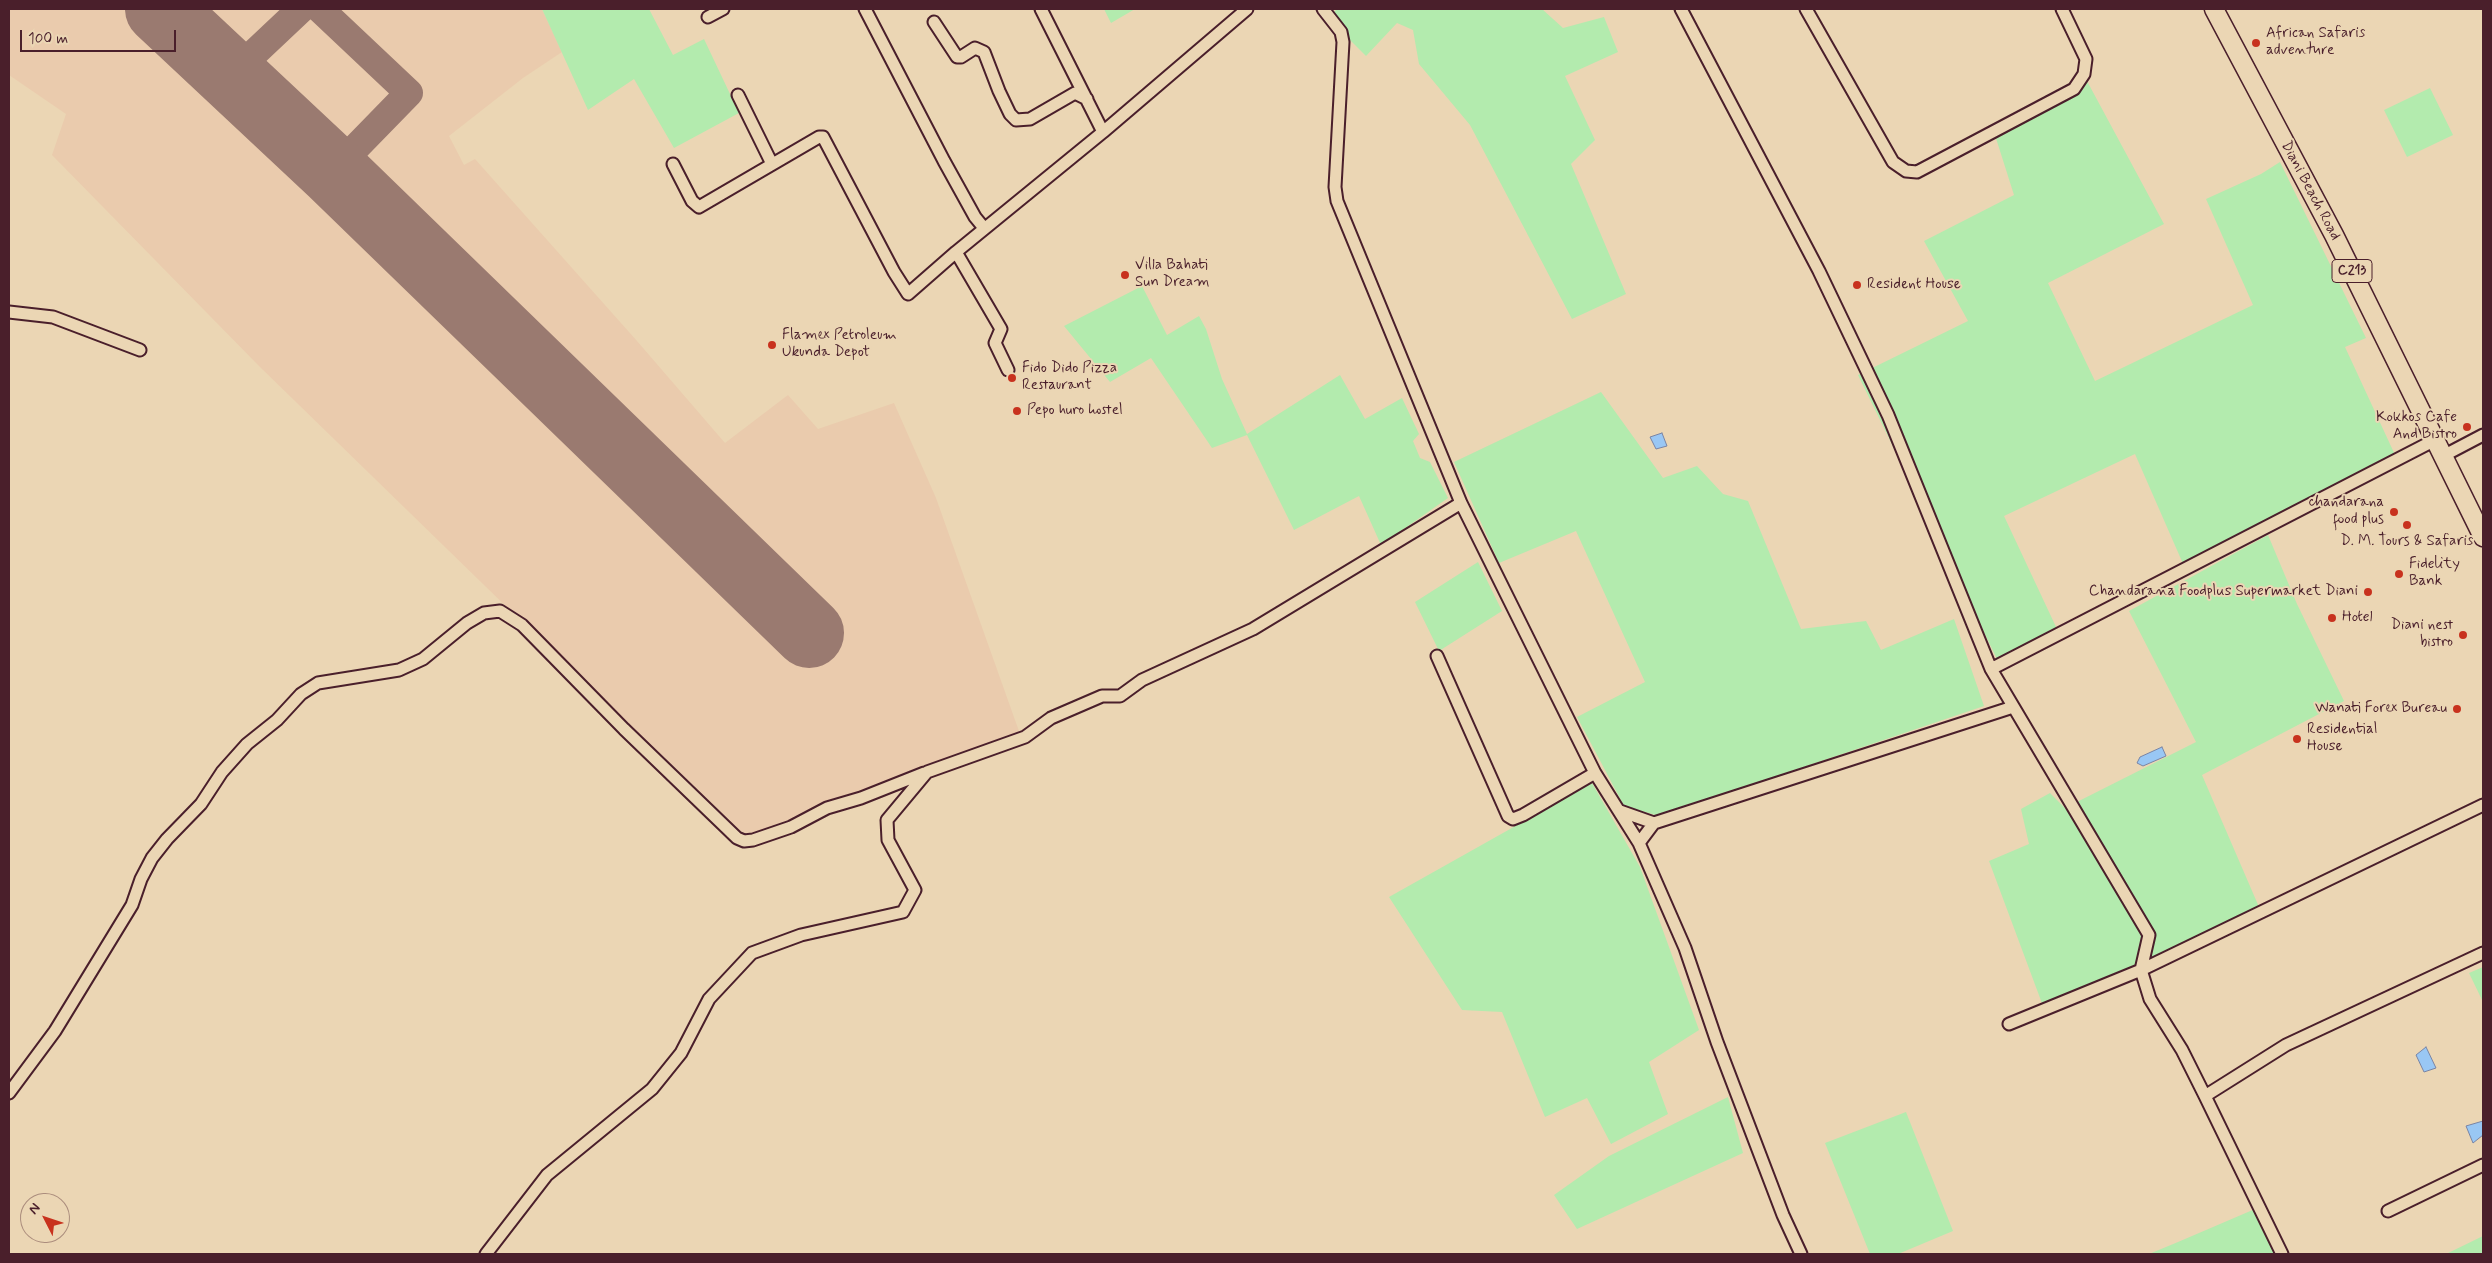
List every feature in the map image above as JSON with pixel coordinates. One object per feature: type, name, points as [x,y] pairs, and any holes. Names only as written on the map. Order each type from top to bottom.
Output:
[{"type":"main road","name":"Diani Beach Road","points":[[2214,9],[2334,235],[2483,537]]},
{"type":"street","points":[[708,17],[723,9]]},
{"type":"street","points":[[865,9],[944,161],[975,216],[984,228]]},
{"type":"street","points":[[1041,9],[1103,132]]},
{"type":"street","points":[[673,164],[692,201],[699,207],[819,137],[825,139],[894,272],[908,294],[984,228],[1103,132],[1247,9]]},
{"type":"street","points":[[1323,9],[1341,32],[1343,42],[1334,187],[1337,201],[1461,503],[1595,773],[1639,843],[1685,948],[1717,1042],[1783,1215],[1801,1254]]},
{"type":"street","points":[[1681,9],[1819,271],[1888,415],[1991,669],[2149,935],[2141,970],[2150,1000],[2182,1050],[2282,1254]]},
{"type":"street","points":[[1806,9],[1893,162],[1906,171],[1918,172],[2074,90],[2084,74],[2086,59],[2062,9]]},
{"type":"street","points":[[934,22],[958,57],[975,48],[984,52],[999,91],[1010,114],[1016,120],[1030,119],[1075,93],[1087,99]]},
{"type":"street","points":[[738,96],[772,164]]},
{"type":"street","points":[[956,252],[1001,330],[995,343],[1008,370]]},
{"type":"street","points":[[9,312],[53,317],[140,350]]},
{"type":"street","points":[[2443,456],[2483,435]]},
{"type":"street","points":[[1991,669],[2435,440]]},
{"type":"street","points":[[9,1093],[60,1023],[132,904],[141,879],[152,858],[167,839],[201,804],[222,772],[247,744],[277,720],[301,694],[318,683],[399,670],[423,659],[467,623],[484,612],[500,611],[522,625],[624,729],[737,838],[744,841],[754,840],[791,827],[827,808],[861,798],[1025,736],[1051,718],[1102,696],[1120,696],[1142,680],[1253,629],[1461,503]]},
{"type":"street","points":[[1437,656],[1508,816],[1513,819],[1523,815],[1595,773]]},
{"type":"street","points":[[1639,843],[1654,823],[2013,707]]},
{"type":"street","points":[[486,1254],[547,1175],[652,1089],[681,1053],[709,999],[752,953],[801,935],[903,912],[915,890],[888,840],[887,820],[927,772]]},
{"type":"street","points":[[2009,1024],[2141,970],[2483,805]]},
{"type":"street","points":[[1620,811],[1654,823]]},
{"type":"street","points":[[2205,1096],[2286,1046],[2483,953]]},
{"type":"street","points":[[2388,1211],[2483,1165]]},
{"type":"shaded area","points":[[9,9],[542,9],[562,52],[523,78],[449,136],[464,165],[475,159],[725,443],[788,395],[818,429],[894,403],[936,498],[1020,734],[743,837],[260,367],[52,155],[66,114],[9,75]]},
{"type":"green space","points":[[542,9],[649,9],[673,55],[704,39],[739,113],[674,148],[634,79],[588,110]]},
{"type":"green space","points":[[1104,9],[1135,9],[1111,23]]},
{"type":"green space","points":[[1337,9],[1542,9],[1563,28],[1604,17],[1618,52],[1565,76],[1595,140],[1571,164],[1626,294],[1572,319],[1470,125],[1419,64],[1413,30],[1397,23],[1366,56],[1328,18]]},
{"type":"green space","points":[[2087,81],[2164,224],[2048,283],[2095,381],[2253,305],[2206,199],[2261,174],[2280,162],[2366,338],[2345,347],[2396,457],[2184,566],[2135,454],[2004,516],[2057,629],[1997,659],[1858,375],[1968,321],[1924,241],[2014,195],[1994,132]]},
{"type":"green space","points":[[2430,88],[2453,135],[2407,157],[2384,110]]},
{"type":"green space","points":[[1142,286],[1167,335],[1199,316],[1206,329],[1222,379],[1247,434],[1340,375],[1365,419],[1402,398],[1419,434],[1413,441],[1420,458],[1430,462],[1448,498],[1381,545],[1359,496],[1294,530],[1247,435],[1212,448],[1151,358],[1110,382],[1064,326]]},
{"type":"green space","points":[[1601,392],[1663,478],[1697,466],[1723,494],[1748,501],[1801,629],[1866,621],[1881,650],[1954,619],[1984,706],[1659,816],[1624,806],[1577,717],[1645,682],[1576,531],[1499,563],[1454,462]]},
{"type":"green space","points":[[2268,535],[2297,604],[2344,701],[2202,775],[2259,907],[2122,974],[2043,1006],[1989,861],[2029,844],[2021,809],[2050,793],[2065,808],[2196,742],[2129,611]]},
{"type":"green space","points":[[1478,562],[1502,611],[1439,651],[1415,602]]},
{"type":"green space","points":[[1592,783],[1640,867],[1699,1030],[1649,1062],[1668,1114],[1611,1144],[1587,1098],[1545,1117],[1502,1012],[1462,1010],[1389,897]]},
{"type":"green space","points":[[2483,967],[2483,1002],[2469,973]]},
{"type":"green space","points":[[1728,1097],[1743,1153],[1577,1229],[1554,1195],[1609,1156]]},
{"type":"green space","points":[[1906,1112],[1953,1231],[1898,1254],[1870,1254],[1825,1143]]},
{"type":"green space","points":[[2262,1206],[2285,1254],[2149,1254],[2178,1242]]},
{"type":"green space","points":[[2483,1236],[2483,1254],[2446,1254]]},
{"type":"water","points":[[1662,433],[1667,446],[1656,449],[1650,437]]},
{"type":"water","points":[[2162,747],[2166,756],[2143,766],[2137,763],[2140,757]]},
{"type":"water","points":[[2426,1047],[2436,1068],[2424,1072],[2416,1055]]},
{"type":"water","points":[[2483,1121],[2483,1135],[2473,1143],[2466,1126]]},
{"type":"taxiway","points":[[231,75],[301,9]]},
{"type":"taxiway","points":[[320,9],[409,93],[333,171]]},
{"type":"runway","points":[[160,9],[333,171],[809,633]]},
{"type":"place","name":"African Safaris adventure","points":[[2256,43]]},
{"type":"place","name":"Villa Bahati Sun Dream","points":[[1125,275]]},
{"type":"place","name":"Resident House","points":[[1857,285]]},
{"type":"place","name":"Flamex Petroleum Ukunda Depot","points":[[772,345]]},
{"type":"place","name":"Fido Dido Pizza Restaurant","points":[[1012,378]]},
{"type":"place","name":"Pepo huro hostel","points":[[1017,411]]},
{"type":"place","name":"Kokkos Cafe And Bistro","points":[[2467,427]]},
{"type":"place","name":"chandarana food plus","points":[[2394,512]]},
{"type":"place","name":"D. M. Tours & Safaris","points":[[2407,525]]},
{"type":"place","name":"Fidelity Bank","points":[[2399,574]]},
{"type":"place","name":"Chandarana Foodplus Supermarket Diani","points":[[2368,592]]},
{"type":"place","name":"Hotel","points":[[2332,618]]},
{"type":"place","name":"Diani nest bistro","points":[[2463,635]]},
{"type":"place","name":"Wanati Forex Bureau","points":[[2457,709]]},
{"type":"place","name":"Residential House","points":[[2297,739]]}]
